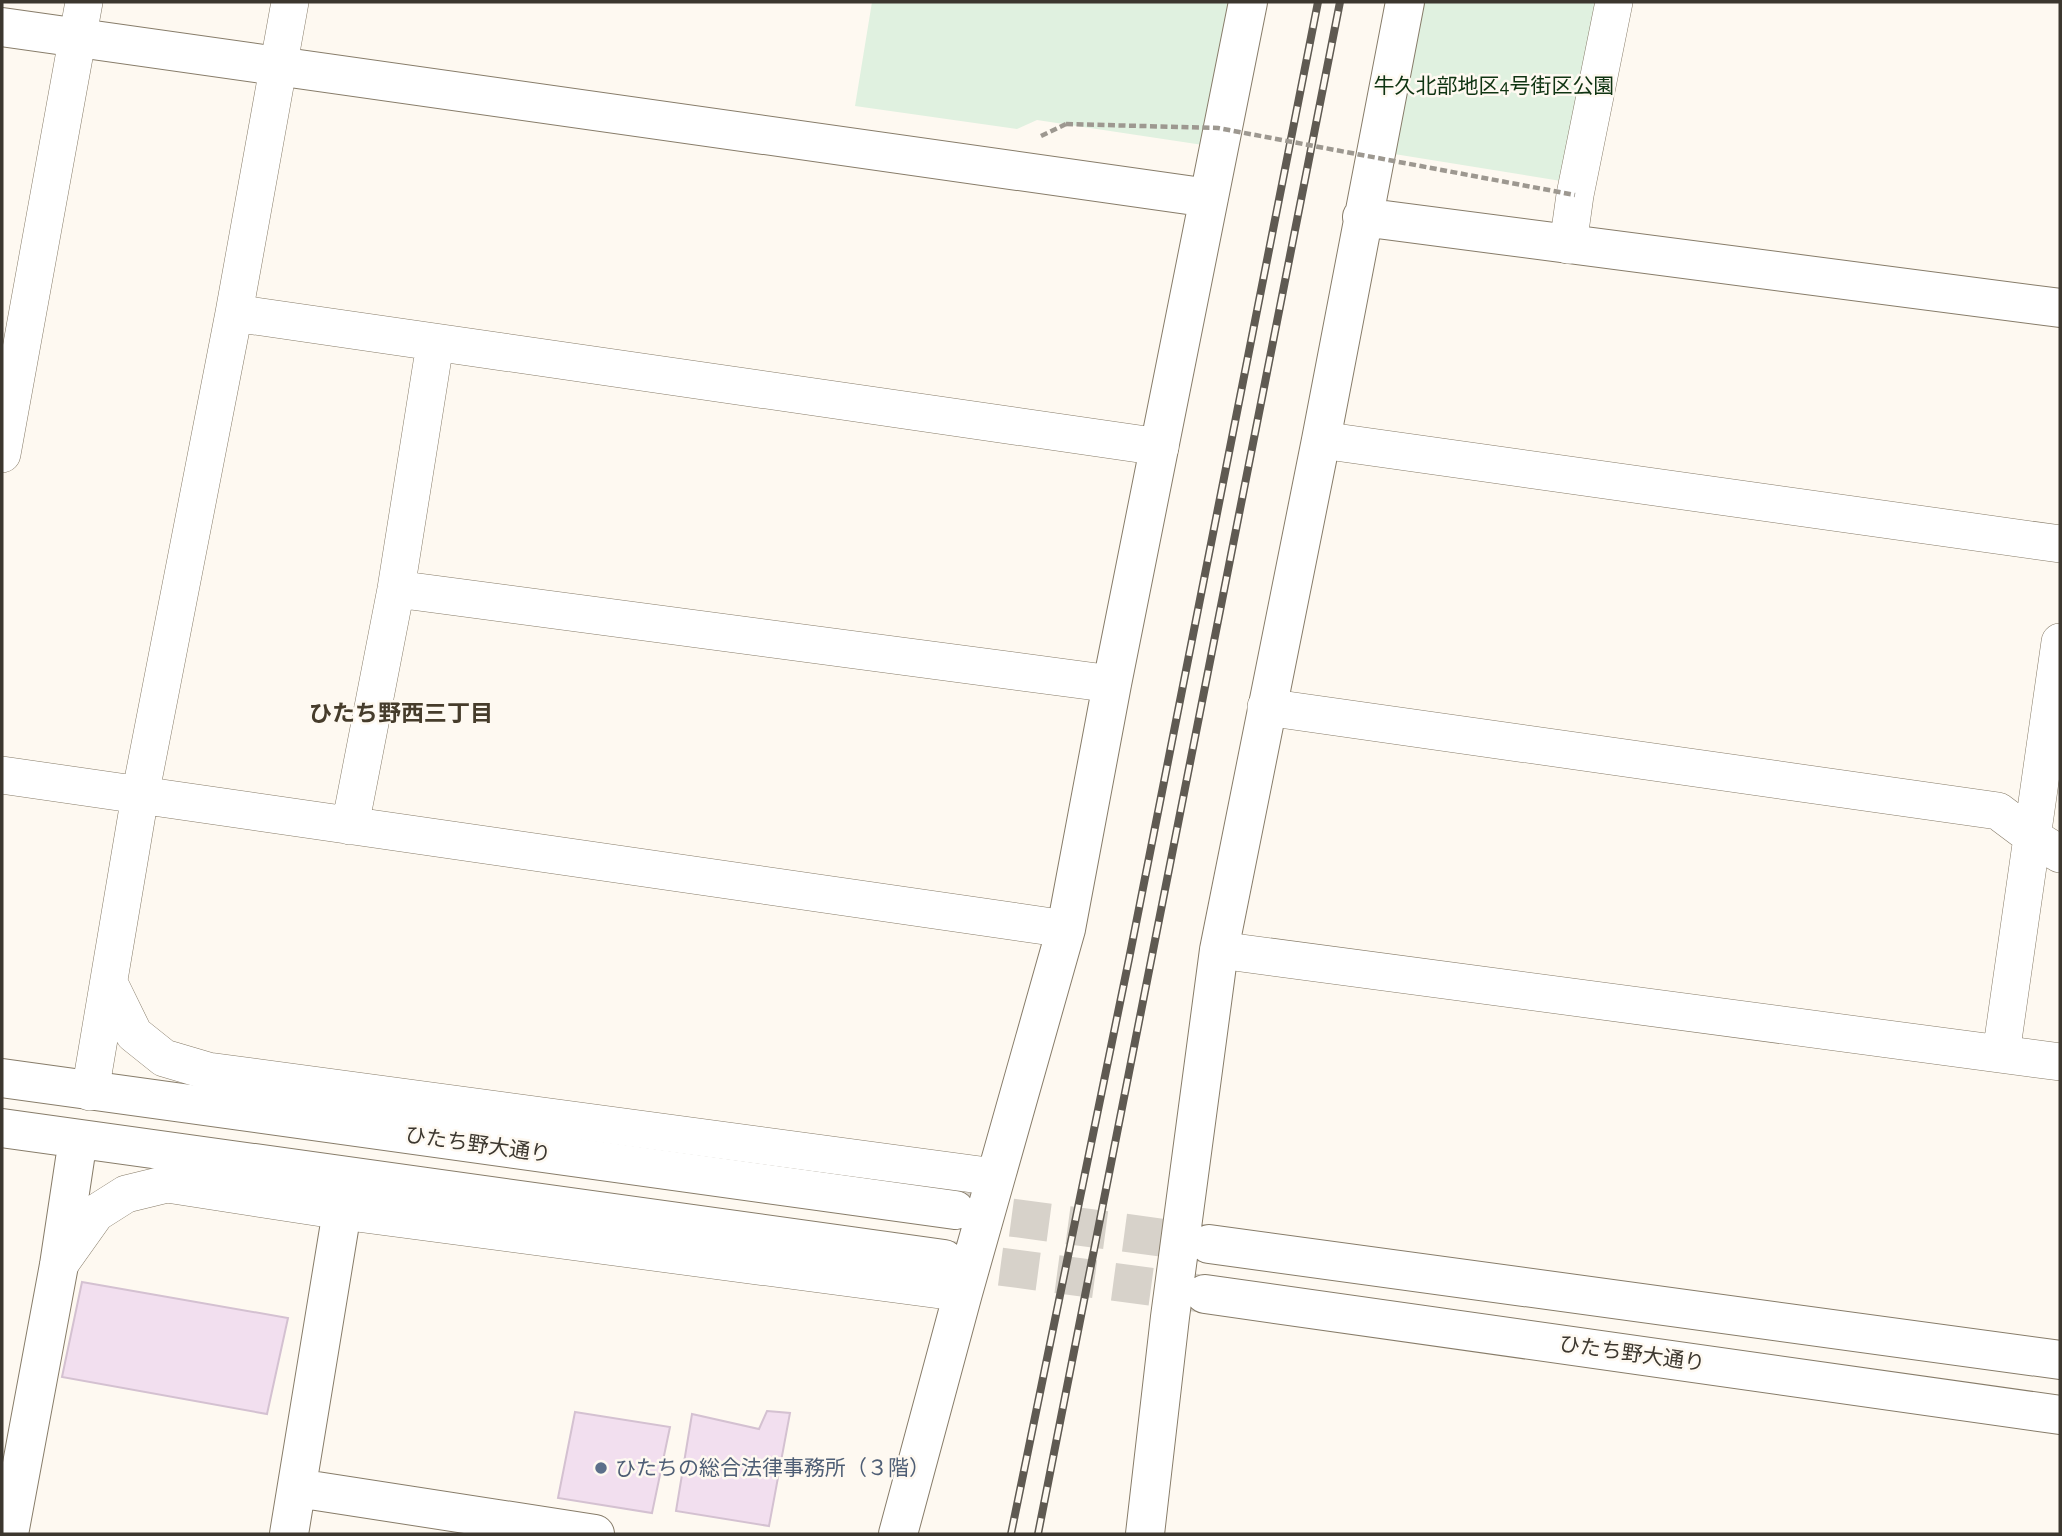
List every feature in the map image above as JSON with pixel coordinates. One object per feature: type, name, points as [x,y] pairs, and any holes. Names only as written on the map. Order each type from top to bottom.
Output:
[{"type":"street","points":[[90,1091],[140,796],[234,313],[290,2]]},
{"type":"street","points":[[898,1534],[1066,929],[1248,2]]},
{"type":"street","points":[[1145,1534],[1170,1317],[1219,950],[1405,2]]},
{"type":"street","points":[[1568,245],[1575,195],[1614,2]]},
{"type":"street","points":[[2,454],[80,20]]},
{"type":"street","points":[[2,27],[80,20],[278,67],[1209,198]]},
{"type":"street","points":[[1362,217],[2060,308]]},
{"type":"street","points":[[234,313],[1160,447]]},
{"type":"street","points":[[350,826],[396,589],[435,344]]},
{"type":"street","points":[[1321,440],[2060,544]]},
{"type":"street","points":[[396,589],[1112,684]]},
{"type":"street","points":[[2001,1054],[2047,846],[2060,642]]},
{"type":"street","points":[[1266,707],[1997,810],[2047,846]]},
{"type":"street","points":[[2,775],[1066,929]]},
{"type":"street","points":[[1219,950],[2060,1062]]},
{"type":"street","points":[[108,984],[134,1034],[164,1058],[208,1072],[995,1177]]},
{"type":"street","name":"ひたち野大通り","points":[[2,1078],[955,1210]]},
{"type":"street","points":[[2,1128],[944,1259]]},
{"type":"street","points":[[9,1534],[59,1265],[78,1139]]},
{"type":"street","points":[[59,1265],[96,1213],[126,1194],[167,1184],[342,1211],[963,1293]]},
{"type":"street","points":[[289,1534],[342,1211]]},
{"type":"street","points":[[1209,1244],[2060,1360]]},
{"type":"street","name":"ひたち野大通り","points":[[1205,1294],[2060,1415]]},
{"type":"street","points":[[297,1488],[595,1534]]},
{"type":"path","points":[[1066,124],[1217,128],[1575,195]]},
{"type":"green space","points":[[872,2],[1228,2],[1203,145],[1037,120],[1017,129],[855,106]]},
{"type":"green space","name":"牛久北部地区4号街区公園","points":[[1418,2],[1595,2],[1561,181],[1388,153]]},
{"type":"building","points":[[82,1282],[288,1318],[267,1414],[62,1377]]},
{"type":"building","points":[[767,1411],[790,1413],[769,1526],[676,1511],[692,1414],[759,1429]]},
{"type":"building","points":[[575,1412],[670,1427],[652,1513],[558,1498]]},
{"type":"tunnel","points":[[955,1210],[1209,1244]]},
{"type":"tunnel","points":[[944,1259],[1205,1294]]},
{"type":"railway","points":[[1011,1534],[1129,959],[1318,2]]},
{"type":"railway","points":[[1038,1534],[1340,2]]},
{"type":"place","name":"ひたちの総合法律事務所（３階）","points":[[601,1468]]},
{"type":"district","name":"ひたち野西三丁目","points":[[401,714]]}]
